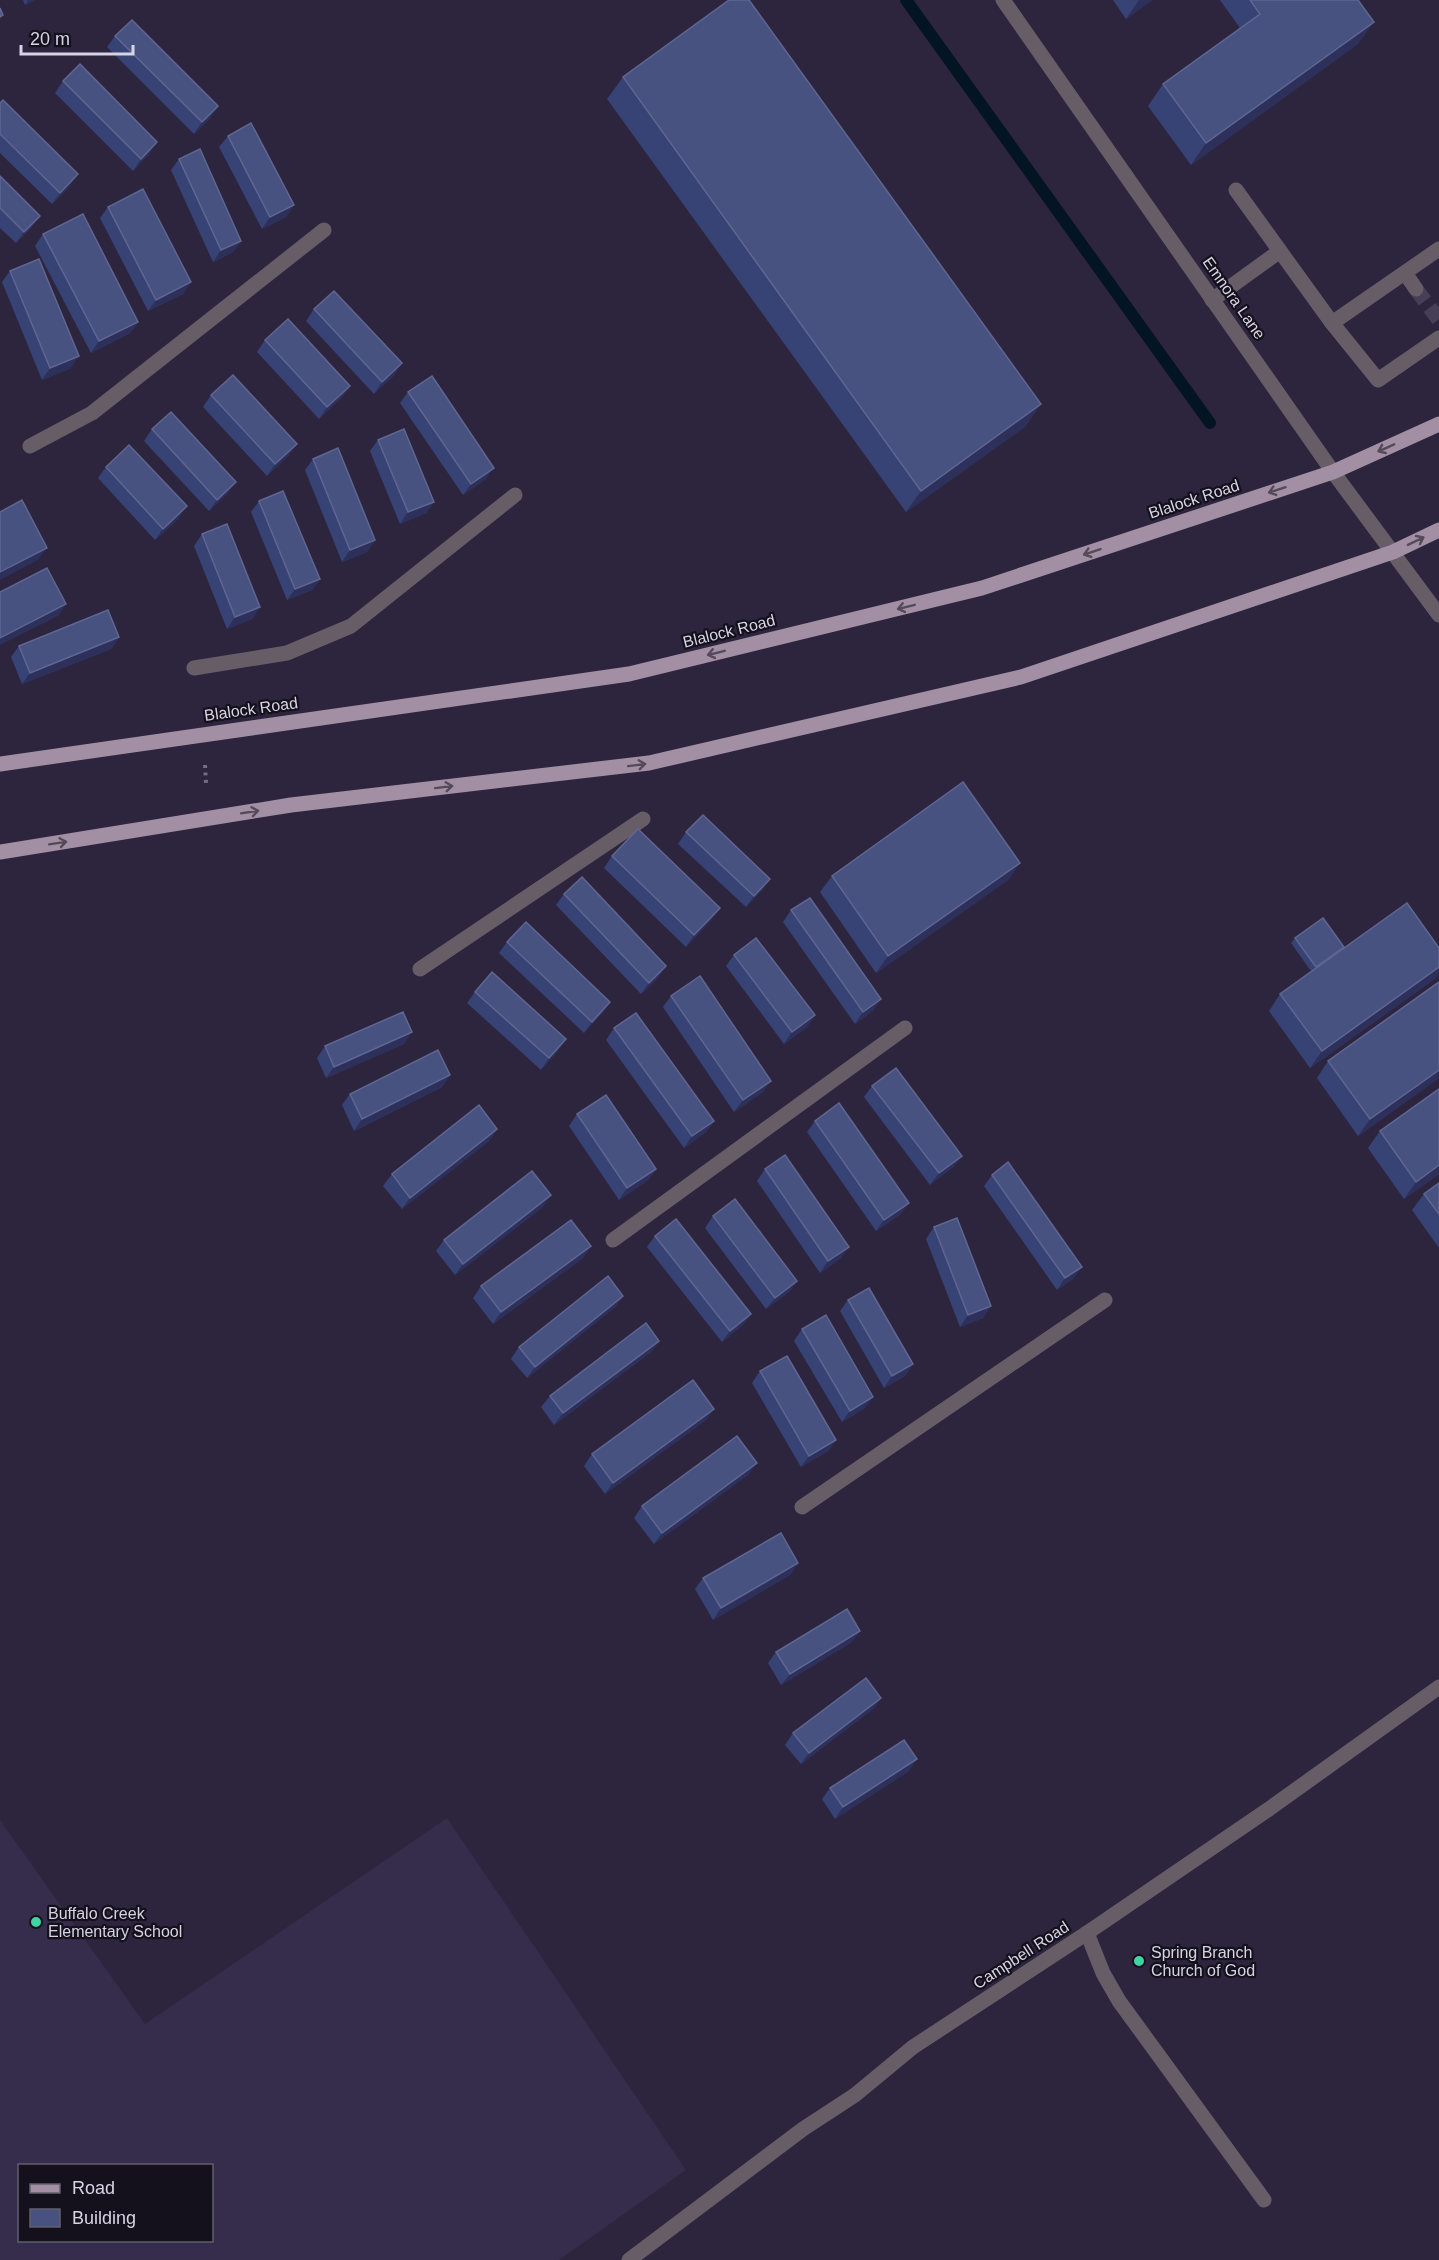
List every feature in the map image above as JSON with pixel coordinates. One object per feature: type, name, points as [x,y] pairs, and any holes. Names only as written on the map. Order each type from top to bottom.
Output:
[{"type":"main road","name":"Blalock Road","points":[[0,764],[629,674],[982,588],[1333,472],[1439,424]]},
{"type":"main road","points":[[0,852],[291,805],[649,763],[1021,677],[1393,552],[1439,530]]},
{"type":"street","name":"Emnora Lane","points":[[1003,0],[1333,472],[1439,615]]},
{"type":"street","points":[[1236,190],[1332,323],[1378,380],[1439,338]]},
{"type":"street","points":[[30,446],[92,413],[324,230]]},
{"type":"street","points":[[1332,323],[1439,249]]},
{"type":"street","points":[[1212,300],[1281,251]]},
{"type":"street","points":[[1405,273],[1416,289]]},
{"type":"street","points":[[194,668],[287,654],[351,626],[515,495]]},
{"type":"street","points":[[420,969],[643,819]]},
{"type":"street","points":[[613,1240],[905,1028]]},
{"type":"street","points":[[802,1507],[1105,1300]]},
{"type":"street","name":"Campbell Road","points":[[630,2260],[803,2129],[855,2095],[914,2047],[1269,1809],[1439,1687]]},
{"type":"street","points":[[1087,1933],[1103,1973],[1119,2001],[1264,2200]]},
{"type":"path","points":[[205,765],[206,783]]},
{"type":"shaded area","points":[[447,1818],[686,2170],[559,2260],[0,2260],[0,1820],[145,2024]]},
{"type":"building","points":[[729,0],[749,0],[1041,404],[921,491],[623,77]]},
{"type":"building","points":[[1250,0],[1358,0],[1374,22],[1206,143],[1163,84],[1260,14]]},
{"type":"building","points":[[132,20],[218,106],[202,122],[115,36]]},
{"type":"building","points":[[80,64],[157,142],[141,159],[63,81]]},
{"type":"building","points":[[3,100],[78,174],[60,193],[0,134],[0,103]]},
{"type":"building","points":[[251,123],[294,205],[270,217],[228,136]]},
{"type":"building","points":[[200,149],[241,241],[221,250],[179,159]]},
{"type":"building","points":[[0,176],[40,216],[24,232],[0,208]]},
{"type":"building","points":[[143,189],[191,282],[156,300],[108,207]]},
{"type":"building","points":[[83,214],[138,322],[99,341],[43,234]]},
{"type":"building","points":[[39,259],[79,356],[50,368],[10,271]]},
{"type":"building","points":[[334,291],[402,363],[382,382],[314,309]]},
{"type":"building","points":[[288,319],[350,386],[327,407],[265,340]]},
{"type":"building","points":[[233,375],[297,444],[275,464],[211,395]]},
{"type":"building","points":[[432,376],[494,468],[471,484],[408,392]]},
{"type":"building","points":[[171,412],[236,482],[217,500],[152,429]]},
{"type":"building","points":[[404,429],[434,502],[408,512],[378,440]]},
{"type":"building","points":[[129,445],[187,506],[163,529],[106,467]]},
{"type":"building","points":[[338,448],[375,540],[350,550],[313,459]]},
{"type":"building","points":[[283,491],[320,579],[295,589],[259,501]]},
{"type":"building","points":[[22,500],[47,548],[0,572],[0,512]]},
{"type":"building","points":[[227,524],[260,607],[235,617],[202,534]]},
{"type":"building","points":[[47,568],[66,604],[0,638],[0,592]]},
{"type":"building","points":[[108,610],[119,637],[30,673],[19,646]]},
{"type":"building","points":[[963,782],[1020,863],[888,956],[832,876]]},
{"type":"building","points":[[703,815],[770,879],[754,896],[686,832]]},
{"type":"building","points":[[638,829],[720,908],[694,935],[612,856]]},
{"type":"building","points":[[582,877],[666,966],[649,983],[564,894]]},
{"type":"building","points":[[810,898],[881,999],[863,1012],[791,910]]},
{"type":"building","points":[[1407,903],[1439,948],[1439,967],[1322,1051],[1280,994]]},
{"type":"building","points":[[1323,918],[1344,947],[1316,967],[1295,938]]},
{"type":"building","points":[[526,922],[610,1002],[592,1022],[507,942]]},
{"type":"building","points":[[756,938],[815,1015],[792,1032],[734,955]]},
{"type":"building","points":[[492,972],[566,1039],[549,1058],[475,992]]},
{"type":"building","points":[[700,976],[771,1081],[743,1100],[671,996]]},
{"type":"building","points":[[1439,982],[1439,1070],[1370,1119],[1328,1061]]},
{"type":"building","points":[[403,1012],[412,1032],[334,1067],[325,1046]]},
{"type":"building","points":[[636,1013],[714,1121],[692,1136],[614,1028]]},
{"type":"building","points":[[438,1050],[450,1075],[362,1119],[350,1094]]},
{"type":"building","points":[[896,1068],[962,1156],[939,1173],[872,1086]]},
{"type":"building","points":[[1439,1089],[1439,1165],[1416,1182],[1380,1131]]},
{"type":"building","points":[[606,1095],[656,1169],[627,1188],[577,1114]]},
{"type":"building","points":[[839,1103],[909,1203],[884,1220],[815,1121]]},
{"type":"building","points":[[479,1105],[497,1129],[410,1198],[392,1174]]},
{"type":"building","points":[[785,1155],[849,1247],[828,1261],[765,1169]]},
{"type":"building","points":[[1008,1162],[1082,1267],[1065,1278],[992,1175]]},
{"type":"building","points":[[532,1171],[551,1195],[463,1264],[444,1240]]},
{"type":"building","points":[[1439,1183],[1439,1214],[1424,1194]]},
{"type":"building","points":[[735,1199],[797,1281],[775,1298],[713,1216]]},
{"type":"building","points":[[957,1218],[991,1306],[968,1315],[934,1227]]},
{"type":"building","points":[[676,1219],[751,1314],[730,1331],[655,1236]]},
{"type":"building","points":[[571,1220],[591,1246],[501,1312],[481,1286]]},
{"type":"building","points":[[608,1276],[623,1296],[535,1367],[519,1347]]},
{"type":"building","points":[[869,1288],[913,1364],[892,1376],[848,1300]]},
{"type":"building","points":[[826,1315],[873,1397],[850,1411],[802,1329]]},
{"type":"building","points":[[646,1323],[659,1341],[563,1413],[550,1396]]},
{"type":"building","points":[[787,1356],[836,1440],[809,1456],[760,1371]]},
{"type":"building","points":[[693,1380],[714,1409],[613,1483],[592,1454]]},
{"type":"building","points":[[737,1436],[757,1463],[662,1533],[642,1506]]},
{"type":"building","points":[[781,1533],[798,1563],[721,1608],[703,1578]]},
{"type":"building","points":[[847,1609],[860,1631],[790,1674],[776,1652]]},
{"type":"building","points":[[866,1678],[881,1698],[809,1753],[793,1733]]},
{"type":"building","points":[[904,1740],[917,1759],[843,1807],[830,1788]]},
{"type":"waterway","points":[[906,0],[1210,423]]},
{"type":"tunnel","points":[[1416,289],[1439,320]]},
{"type":"place","name":"Buffalo Creek Elementary School","points":[[36,1922]]},
{"type":"place","name":"Spring Branch Church of God","points":[[1139,1961]]}]
